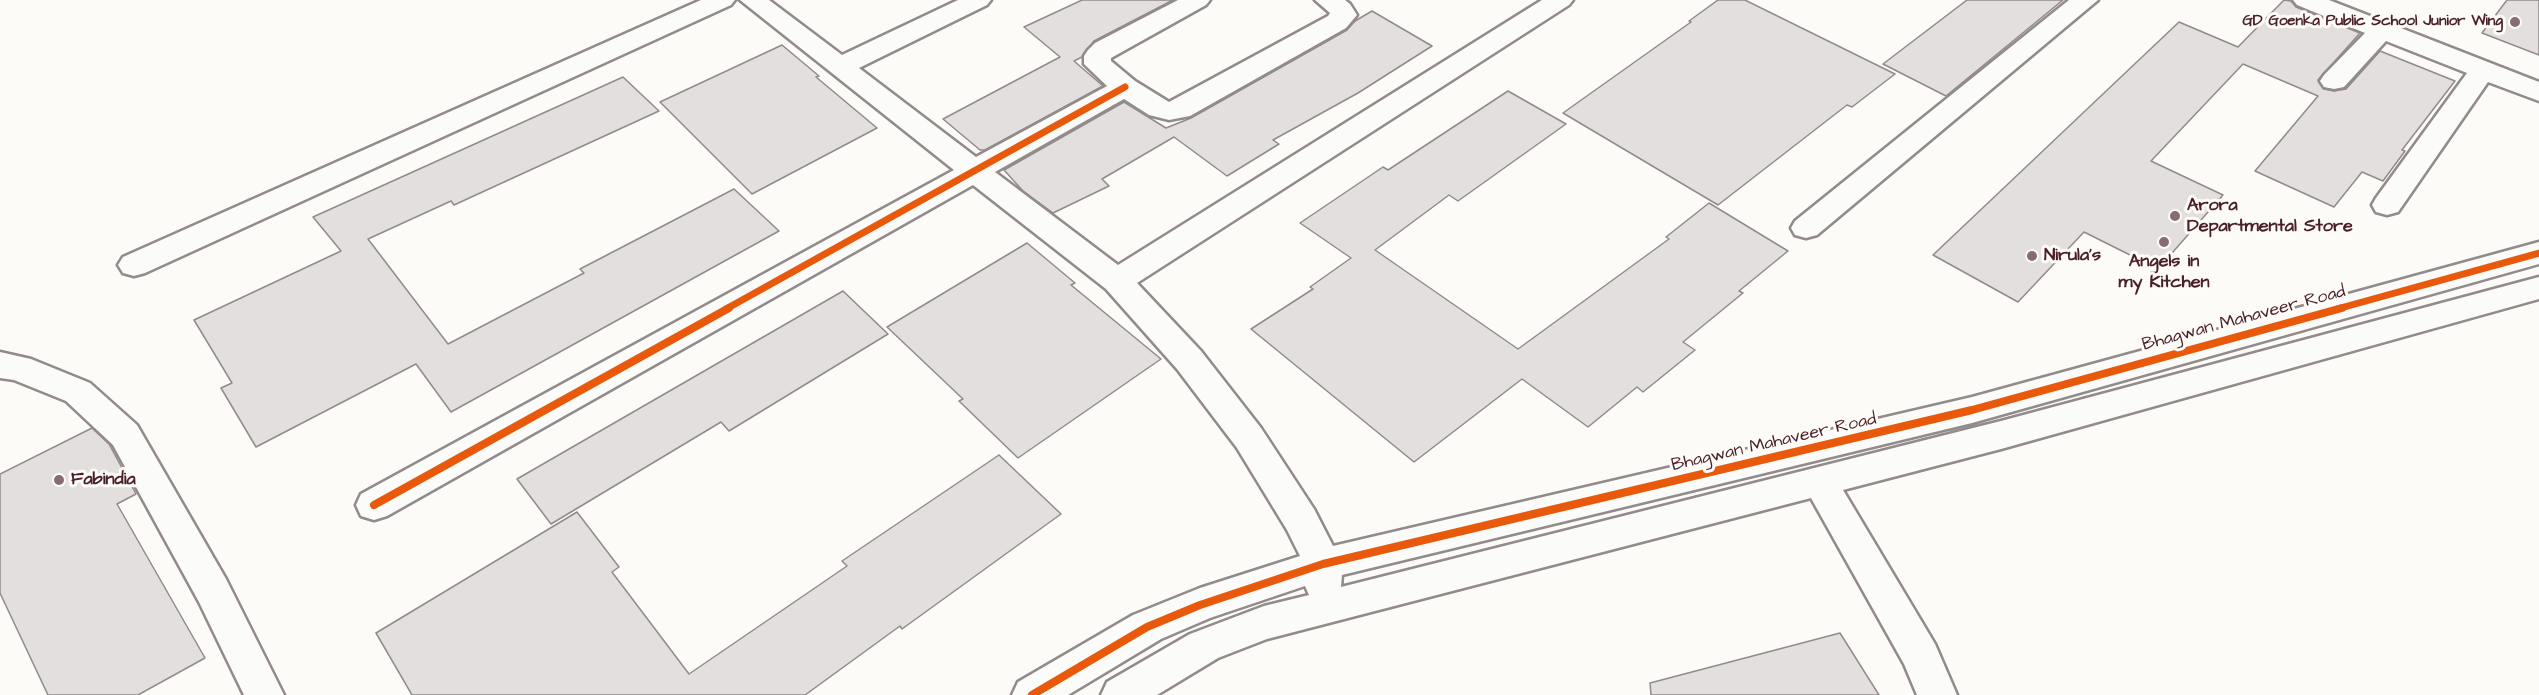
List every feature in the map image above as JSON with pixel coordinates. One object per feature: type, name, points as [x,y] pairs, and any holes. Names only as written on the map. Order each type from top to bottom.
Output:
[{"type":"street","points":[[134,265],[722,0]]},
{"type":"street","points":[[753,0],[1118,281],[1189,360],[1249,438],[1301,520],[1323,564],[1323,608]]},
{"type":"street","points":[[839,67],[978,0]]},
{"type":"street","points":[[1197,0],[1104,49],[1097,56],[1098,64],[1125,87],[1159,109],[1180,110],[1337,22],[1344,15],[1341,9],[1328,0]]},
{"type":"street","points":[[1118,281],[1560,0]]},
{"type":"street","points":[[1806,228],[2085,0]]},
{"type":"street","points":[[2306,0],[2539,92]]},
{"type":"street","points":[[2334,81],[2382,30]]},
{"type":"street","points":[[2387,205],[2483,70]]},
{"type":"street","points":[[374,505],[972,170],[1125,87]]},
{"type":"street","name":"Bhagwan Mahaveer Road","points":[[1032,695],[1147,627],[1200,605],[1323,564],[1961,413],[2539,253]]},
{"type":"street","points":[[1121,695],[1204,646],[1264,623],[1820,482],[2539,288]]},
{"type":"street","points":[[0,365],[19,368],[78,392],[125,435],[213,591],[264,695]]},
{"type":"street","points":[[1820,482],[1921,656],[1937,695]]},
{"type":"building","points":[[1082,0],[1173,0],[1094,41],[1082,57],[1074,61],[1103,86],[985,150],[980,150],[943,119],[1060,57],[1024,27]]},
{"type":"building","points":[[1718,0],[1745,0],[1895,74],[1852,107],[1847,105],[1718,205],[1563,113],[1691,22],[1689,21]]},
{"type":"building","points":[[1967,0],[2063,0],[1946,96],[1883,64]]},
{"type":"building","points":[[2284,0],[2291,1],[2296,7],[2360,33],[2318,80],[2324,89],[2334,91],[2346,89],[2380,51],[2455,81],[2402,150],[2405,151],[2383,181],[2362,172],[2334,207],[2255,171],[2318,96],[2243,64],[2151,161],[2223,195],[2158,269],[2084,232],[2018,302],[1933,255],[2179,22],[2238,47]]},
{"type":"building","name":"GD Goenka Public School Junior Wing","points":[[2507,0],[2539,0],[2539,55],[2482,33]]},
{"type":"building","points":[[1372,11],[1432,46],[1358,93],[1273,140],[1279,144],[1227,176],[1174,137],[1102,179],[1109,186],[1053,213],[1023,191],[1004,170],[1124,102],[1166,128],[1191,118],[1347,30],[1355,21]]},
{"type":"building","points":[[782,45],[877,128],[752,194],[660,102]]},
{"type":"building","points":[[623,77],[659,111],[454,205],[451,201],[368,239],[448,344],[584,273],[580,269],[734,189],[779,231],[451,412],[416,364],[256,447],[221,388],[232,383],[194,320],[341,251],[313,217]]},
{"type":"building","points":[[1508,91],[1566,124],[1458,201],[1449,195],[1375,250],[1518,349],[1669,239],[1666,237],[1709,203],[1788,251],[1739,291],[1743,293],[1683,342],[1695,350],[1643,392],[1637,387],[1588,427],[1522,379],[1414,462],[1251,329],[1313,289],[1310,287],[1351,258],[1300,223],[1383,167],[1388,170]]},
{"type":"building","points":[[1027,243],[1075,283],[1071,285],[1161,359],[1018,458],[959,401],[963,399],[887,327]]},
{"type":"building","points":[[843,291],[888,334],[729,431],[721,422],[551,524],[517,479]]},
{"type":"building","points":[[92,428],[109,444],[136,494],[117,504],[205,658],[138,695],[48,695],[0,593],[0,474]]},
{"type":"building","points":[[999,455],[1061,514],[902,629],[900,626],[805,695],[412,695],[376,633],[577,512],[619,567],[612,572],[689,674],[847,566],[842,561]]},
{"type":"building","points":[[1840,633],[1879,695],[1651,695],[1650,683]]},
{"type":"cycle path","points":[[374,505],[1125,87]]},
{"type":"cycle path","points":[[1032,695],[1147,627],[1200,605],[1323,564],[1972,410],[2539,253]]},
{"type":"place","name":"GD Goenka Public School Junior Wing","points":[[2515,22]]},
{"type":"place","name":"Arora Departmental Store","points":[[2175,216]]},
{"type":"place","name":"Angels in my Kitchen","points":[[2164,242]]},
{"type":"place","name":"Nirula's","points":[[2032,256]]},
{"type":"place","name":"Fabindia","points":[[59,480]]}]
